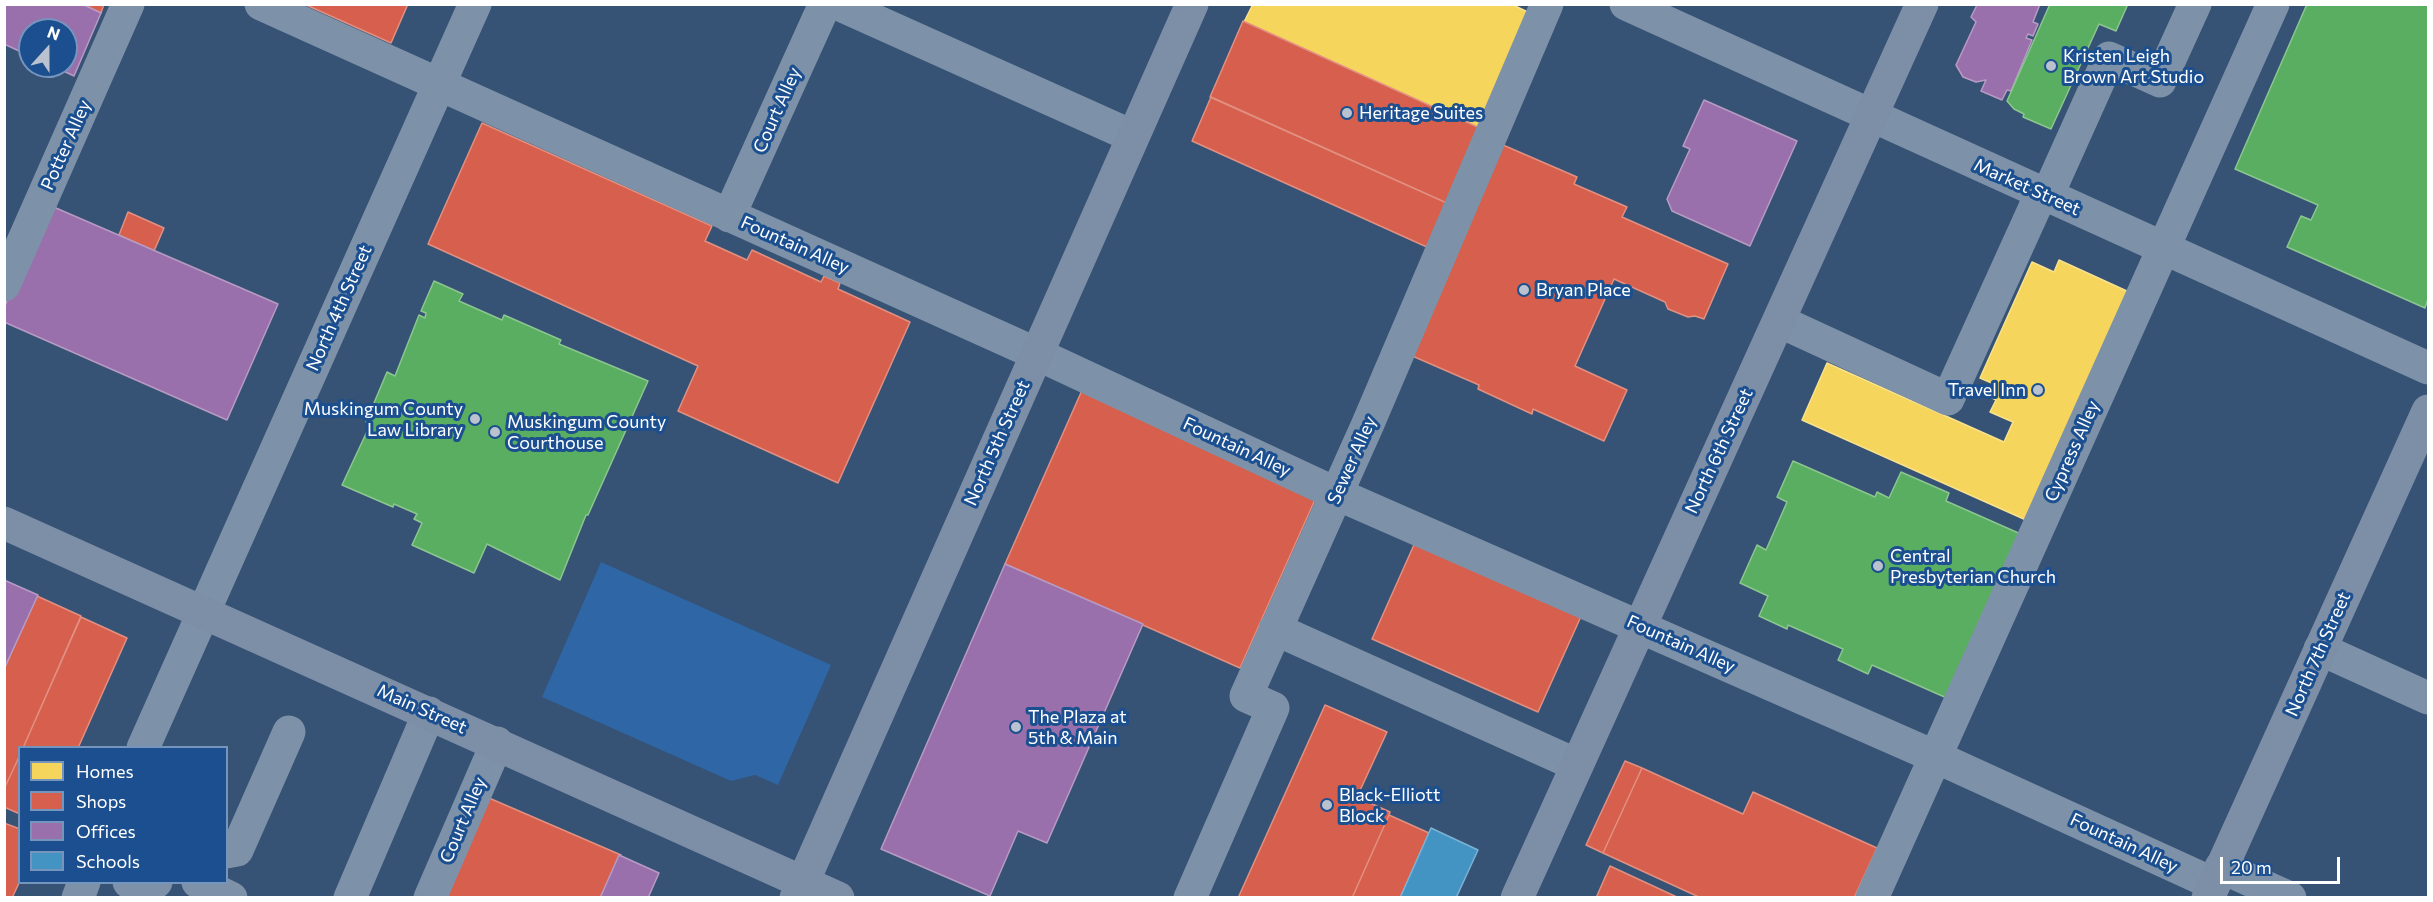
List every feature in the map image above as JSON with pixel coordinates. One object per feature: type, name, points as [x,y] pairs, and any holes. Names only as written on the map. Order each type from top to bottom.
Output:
[{"type":"main road","name":"North 5th Street","points":[[799,889],[1192,4]]},
{"type":"main road","name":"North 6th Street","points":[[1516,897],[1922,4]]},
{"type":"main road","name":"North 7th Street","points":[[2215,883],[2428,411]]},
{"type":"main road","name":"Main Street","points":[[4,524],[497,743],[799,889],[838,897]]},
{"type":"street","name":"Potter Alley","points":[[4,285],[128,4]]},
{"type":"street","name":"Fountain Alley","points":[[261,4],[438,86],[1037,354],[1337,494],[1936,757],[2215,883],[2290,897]]},
{"type":"street","name":"North 4th Street","points":[[143,746],[474,4]]},
{"type":"street","name":"Court Alley","points":[[729,216],[825,4]]},
{"type":"street","points":[[838,4],[1132,136]]},
{"type":"street","name":"Sewer Alley","points":[[1190,897],[1273,708],[1245,696],[1337,494],[1547,4]]},
{"type":"street","points":[[1779,321],[1948,399],[2109,58],[2160,81],[2194,4]]},
{"type":"street","name":"Cypress Alley","points":[[1872,897],[2273,4]]},
{"type":"street","name":"Market Street","points":[[1642,8],[1871,117],[2428,368]]},
{"type":"street","points":[[1275,629],[1577,765]]},
{"type":"street","points":[[2320,649],[2428,698]]},
{"type":"street","points":[[350,897],[429,712]]},
{"type":"street","points":[[228,852],[237,850],[289,732]]},
{"type":"street","name":"Court Alley","points":[[430,897],[497,743]]},
{"type":"street","points":[[202,884],[231,897]]},
{"type":"shaded area","points":[[601,562],[831,665],[778,785],[755,775],[731,781],[542,697]]},
{"type":"building: Homes","points":[[1253,4],[1511,4],[1534,15],[1482,129],[1244,22]]},
{"type":"building: Homes","name":"Travel Inn","points":[[2059,260],[2129,292],[2026,520],[1802,420],[1827,363],[2004,442],[2013,422],[1990,412],[1996,400],[1989,396],[1994,384],[1980,378],[2032,262],[2054,272]]},
{"type":"building: Shops","points":[[82,4],[104,4],[101,13]]},
{"type":"building: Shops","points":[[304,4],[408,4],[391,43]]},
{"type":"building: Shops","name":"Heritage Suites","points":[[1243,21],[1482,129],[1449,204],[1210,97]]},
{"type":"building: Shops","points":[[1211,97],[1449,204],[1429,248],[1192,141]]},
{"type":"building: Shops","points":[[482,123],[712,226],[705,241],[747,260],[752,250],[821,282],[824,276],[840,283],[838,289],[910,322],[838,483],[678,411],[698,366],[428,244]]},
{"type":"building: Shops","name":"Bryan Place","points":[[1503,145],[1577,177],[1574,184],[1627,207],[1622,217],[1728,264],[1704,319],[1695,316],[1688,317],[1668,309],[1665,302],[1614,279],[1575,366],[1627,390],[1604,441],[1533,409],[1532,414],[1478,389],[1479,385],[1410,355]]},
{"type":"building: Shops","points":[[128,212],[164,228],[154,251],[119,235]]},
{"type":"building: Shops","points":[[1083,388],[1318,493],[1240,668],[1005,564]]},
{"type":"building: Shops","points":[[1417,538],[1583,612],[1538,712],[1372,639]]},
{"type":"building: Shops","points":[[37,596],[81,616],[24,746],[18,746],[18,759],[4,789],[4,669]]},
{"type":"building: Shops","points":[[81,617],[127,638],[79,746],[24,746]]},
{"type":"building: Shops","name":"Black-Elliott Block","points":[[1325,705],[1387,732],[1357,797],[1390,812],[1352,898],[1238,898]]},
{"type":"building: Shops","points":[[18,759],[18,813],[4,807],[4,789]]},
{"type":"building: Shops","points":[[1625,761],[1642,768],[1603,853],[1586,845]]},
{"type":"building: Shops","points":[[1642,768],[1743,814],[1753,792],[1877,848],[1854,898],[1701,898],[1603,853]]},
{"type":"building: Shops","points":[[489,798],[621,855],[600,898],[445,898]]},
{"type":"building: Shops","points":[[1389,815],[1429,833],[1400,898],[1352,898]]},
{"type":"building: Shops","points":[[4,823],[18,828],[19,884],[12,898],[4,898]]},
{"type":"building: Shops","points":[[1610,866],[1679,898],[1596,898]]},
{"type":"building: Offices","points":[[4,4],[82,4],[101,13],[78,67],[78,18],[18,18],[18,50],[4,44]]},
{"type":"building: Offices","points":[[2040,4],[2033,22],[2038,24],[2033,36],[2028,34],[2026,38],[2032,40],[2011,91],[2007,90],[2002,100],[1981,91],[1986,80],[1976,82],[1963,77],[1956,65],[1976,22],[1971,17],[1977,5]]},
{"type":"building: Offices","points":[[1704,100],[1797,141],[1750,246],[1672,211],[1667,199],[1690,149],[1683,146]]},
{"type":"building: Offices","points":[[49,205],[278,304],[227,420],[4,322],[4,308]]},
{"type":"building: Offices","name":"The Plaza at 5th & Main","points":[[1005,564],[1143,624],[1047,843],[1018,831],[990,896],[881,849]]},
{"type":"building: Offices","points":[[4,580],[38,595],[4,669]]},
{"type":"building: Offices","points":[[619,855],[659,873],[648,898],[600,898]]},
{"type":"building: Schools","points":[[1431,828],[1478,850],[1456,898],[1400,898]]},
{"type":"building: Public","name":"Kristen Leigh Brown Art Studio","points":[[2050,4],[2128,4],[2116,31],[2099,24],[2051,129],[2023,117],[2024,114],[2014,109],[2007,101]]},
{"type":"building: Public","points":[[2307,4],[2428,4],[2428,299],[2425,308],[2287,247],[2301,216],[2311,220],[2318,205],[2235,169]]},
{"type":"building: Public","name":"Muskingum County Courthouse","points":[[434,281],[463,294],[459,301],[502,320],[504,315],[561,340],[559,344],[648,381],[588,515],[586,515],[560,580],[487,544],[474,573],[412,545],[422,523],[414,519],[417,514],[394,504],[393,507],[342,485],[370,425],[366,422],[387,372],[395,376],[419,315],[425,318],[426,313],[421,311]]},
{"type":"building: Public","name":"Central Presbyterian Church","points":[[1793,461],[1875,497],[1877,492],[1889,498],[1901,472],[1949,493],[1946,501],[2023,535],[1949,699],[1872,665],[1868,674],[1838,660],[1843,649],[1788,625],[1787,629],[1759,616],[1768,596],[1740,583],[1757,545],[1766,550],[1787,502],[1777,497]]},
{"type":"place","name":"Kristen Leigh Brown Art Studio","points":[[2051,66]]},
{"type":"place","name":"Heritage Suites","points":[[1347,113]]},
{"type":"place","name":"Bryan Place","points":[[1524,290]]},
{"type":"place","name":"Travel Inn","points":[[2038,390]]},
{"type":"place","name":"Muskingum County Law Library","points":[[475,419]]},
{"type":"place","name":"Muskingum County Courthouse","points":[[495,432]]},
{"type":"place","name":"Central Presbyterian Church","points":[[1878,566]]},
{"type":"place","name":"The Plaza at 5th & Main","points":[[1016,727]]},
{"type":"place","name":"Black-Elliott Block","points":[[1327,805]]}]
